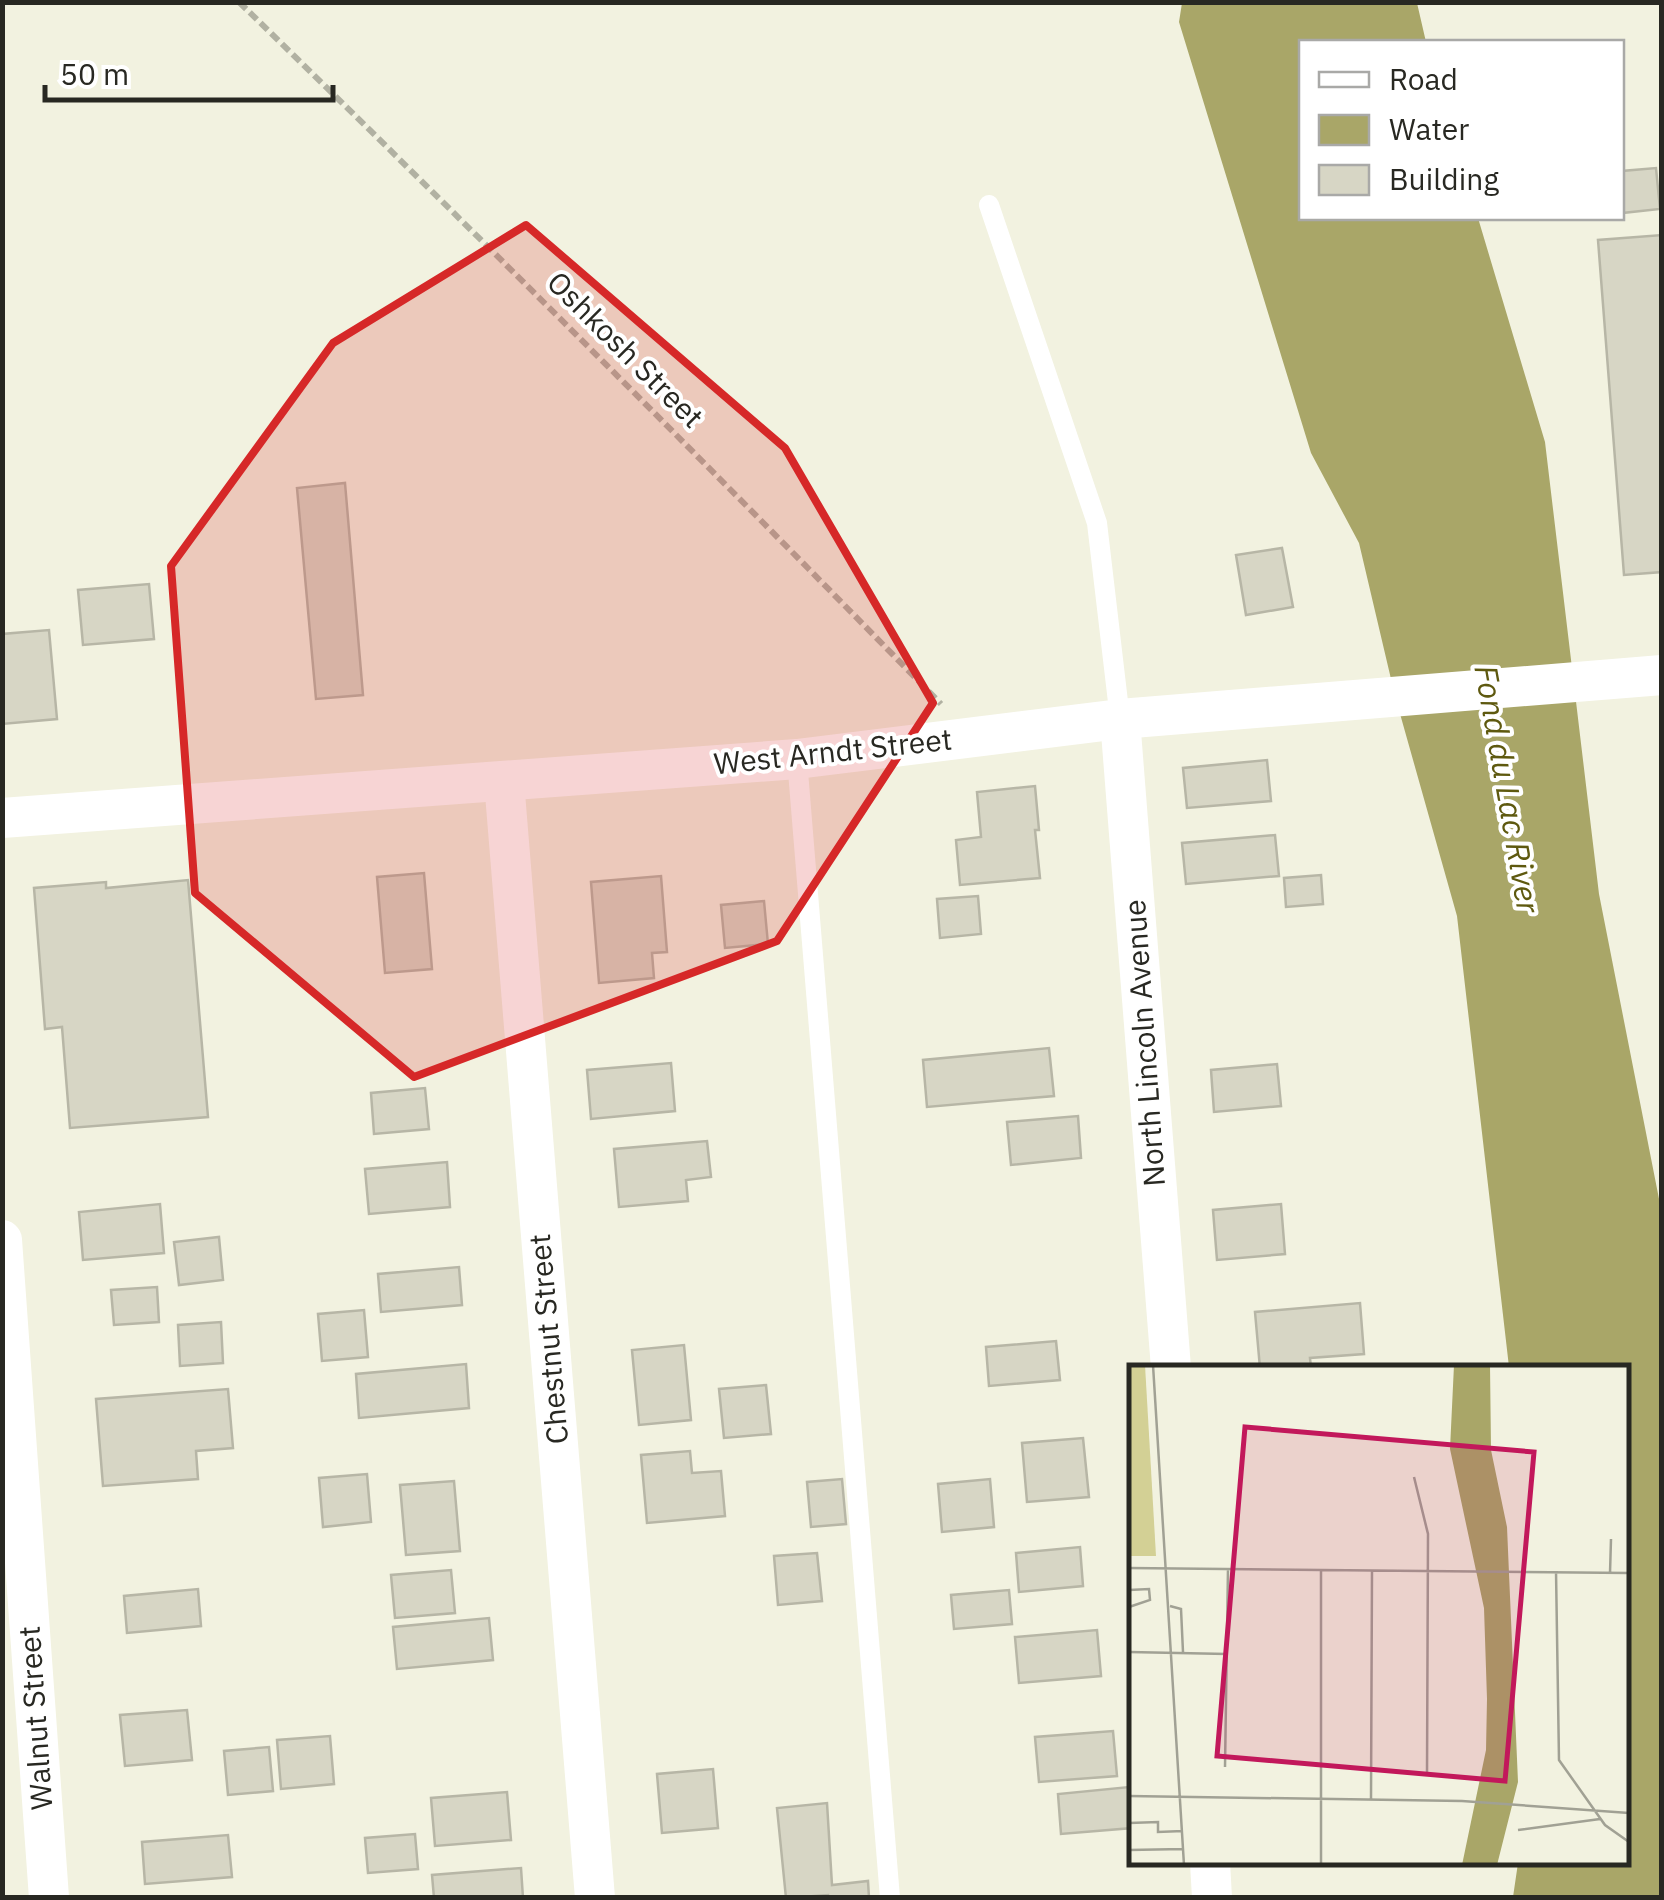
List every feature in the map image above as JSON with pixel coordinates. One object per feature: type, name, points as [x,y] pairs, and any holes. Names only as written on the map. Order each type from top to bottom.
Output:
[{"type":"street","name":"West Arndt Street","points":[[2,818],[797,759],[1120,719],[1662,675]]},
{"type":"street","name":"North Lincoln Avenue","points":[[1120,719],[1171,1365]]},
{"type":"street","name":"Chestnut Street","points":[[504,781],[595,1898]]},
{"type":"street","name":"Walnut Street","points":[[2,1240],[49,1898]]},
{"type":"street","points":[[1210,1865],[1212,1898]]},
{"type":"lane","points":[[989,205],[1097,524],[1120,719]]},
{"type":"lane","points":[[797,759],[890,1898]]},
{"type":"path","name":"Oshkosh Street","points":[[238,2],[696,452],[974,737]]},
{"type":"highlighted area","points":[[526,225],[785,448],[933,703],[777,941],[414,1077],[195,893],[171,566],[333,343]]},
{"type":"water","name":"Fond du Lac River","points":[[1182,3],[1417,3],[1426,40],[1299,40],[1299,220],[1479,220],[1545,442],[1599,894],[1661,1209],[1661,1897],[1513,1897],[1518,1865],[1629,1865],[1629,1365],[1509,1365],[1457,916],[1395,696],[1359,543],[1311,453],[1179,22]]},
{"type":"building","points":[[1656,168],[1660,209],[1624,213],[1624,171]]},
{"type":"building","points":[[1662,235],[1662,572],[1624,575],[1598,240]]},
{"type":"building","points":[[345,483],[363,695],[316,699],[297,488]]},
{"type":"building","points":[[1282,548],[1293,607],[1246,615],[1236,555]]},
{"type":"building","points":[[149,584],[154,639],[83,645],[78,590]]},
{"type":"building","points":[[49,630],[57,719],[2,724],[2,634]]},
{"type":"building","points":[[1267,760],[1271,801],[1187,808],[1183,768]]},
{"type":"building","points":[[1035,786],[1040,878],[960,885],[956,840],[981,837],[977,792]]},
{"type":"building","points":[[1275,835],[1279,876],[1186,884],[1182,843]]},
{"type":"building","points":[[424,873],[432,969],[385,973],[377,877]]},
{"type":"building","points":[[1321,875],[1323,904],[1286,907],[1284,878]]},
{"type":"building","points":[[661,876],[667,952],[652,953],[654,978],[599,983],[591,882]]},
{"type":"building","points":[[188,880],[208,1117],[70,1128],[62,1027],[45,1029],[34,888],[106,882],[106,888]]},
{"type":"building","points":[[978,896],[981,934],[940,938],[937,899]]},
{"type":"building","points":[[764,901],[768,944],[725,948],[721,905]]},
{"type":"building","points":[[1049,1048],[1054,1096],[927,1107],[923,1060]]},
{"type":"building","points":[[671,1063],[675,1111],[591,1119],[587,1070]]},
{"type":"building","points":[[1277,1064],[1281,1106],[1214,1112],[1211,1070]]},
{"type":"building","points":[[425,1088],[429,1129],[374,1134],[371,1093]]},
{"type":"building","points":[[1078,1116],[1081,1158],[1011,1165],[1007,1122]]},
{"type":"building","points":[[707,1141],[711,1177],[686,1180],[688,1201],[619,1207],[614,1149]]},
{"type":"building","points":[[447,1162],[450,1207],[369,1214],[365,1169]]},
{"type":"building","points":[[160,1204],[164,1253],[83,1260],[79,1212]]},
{"type":"building","points":[[1281,1204],[1285,1254],[1217,1260],[1213,1210]]},
{"type":"building","points":[[219,1237],[223,1280],[179,1285],[174,1242]]},
{"type":"building","points":[[459,1267],[462,1305],[381,1312],[378,1274]]},
{"type":"building","points":[[157,1287],[159,1322],[114,1325],[111,1290]]},
{"type":"building","points":[[1360,1303],[1364,1354],[1310,1358],[1311,1365],[1260,1365],[1255,1312]]},
{"type":"building","points":[[364,1310],[368,1357],[322,1361],[318,1314]]},
{"type":"building","points":[[221,1322],[223,1363],[180,1366],[178,1325]]},
{"type":"building","points":[[1056,1341],[1060,1380],[989,1386],[986,1347]]},
{"type":"building","points":[[684,1345],[691,1420],[639,1425],[632,1350]]},
{"type":"building","points":[[466,1364],[469,1408],[359,1418],[356,1374]]},
{"type":"building","points":[[766,1385],[771,1434],[724,1438],[719,1389]]},
{"type":"building","points":[[228,1389],[233,1448],[196,1451],[198,1479],[103,1486],[96,1399]]},
{"type":"building","points":[[1083,1438],[1089,1497],[1027,1502],[1022,1443]]},
{"type":"building","points":[[690,1451],[692,1473],[721,1471],[725,1516],[647,1523],[641,1455]]},
{"type":"building","points":[[367,1474],[371,1522],[323,1527],[319,1478]]},
{"type":"building","points":[[842,1479],[846,1524],[811,1527],[807,1482]]},
{"type":"building","points":[[990,1479],[994,1527],[942,1532],[938,1484]]},
{"type":"building","points":[[454,1481],[460,1551],[406,1555],[400,1485]]},
{"type":"building","points":[[1080,1547],[1083,1586],[1019,1592],[1016,1553]]},
{"type":"building","points":[[817,1553],[822,1601],[778,1605],[774,1556]]},
{"type":"building","points":[[451,1570],[455,1613],[395,1618],[391,1575]]},
{"type":"building","points":[[198,1589],[201,1626],[127,1633],[124,1596]]},
{"type":"building","points":[[1009,1590],[1012,1624],[954,1629],[951,1595]]},
{"type":"building","points":[[489,1618],[493,1660],[397,1669],[393,1627]]},
{"type":"building","points":[[1097,1630],[1101,1676],[1019,1683],[1015,1637]]},
{"type":"building","points":[[187,1710],[192,1760],[125,1766],[120,1715]]},
{"type":"building","points":[[1113,1731],[1117,1776],[1039,1782],[1035,1737]]},
{"type":"building","points":[[330,1736],[334,1784],[281,1789],[277,1740]]},
{"type":"building","points":[[269,1747],[273,1791],[228,1795],[224,1751]]},
{"type":"building","points":[[713,1769],[718,1828],[662,1833],[657,1774]]},
{"type":"building","points":[[1129,1787],[1129,1828],[1061,1834],[1058,1794]]},
{"type":"building","points":[[507,1792],[511,1840],[435,1846],[431,1798]]},
{"type":"building","points":[[827,1803],[832,1885],[868,1881],[869,1898],[786,1898],[777,1808]]},
{"type":"building","points":[[415,1834],[418,1869],[368,1873],[365,1838]]},
{"type":"building","points":[[228,1835],[232,1877],[145,1884],[142,1842]]},
{"type":"building","points":[[521,1868],[523,1898],[434,1898],[432,1875]]}]
